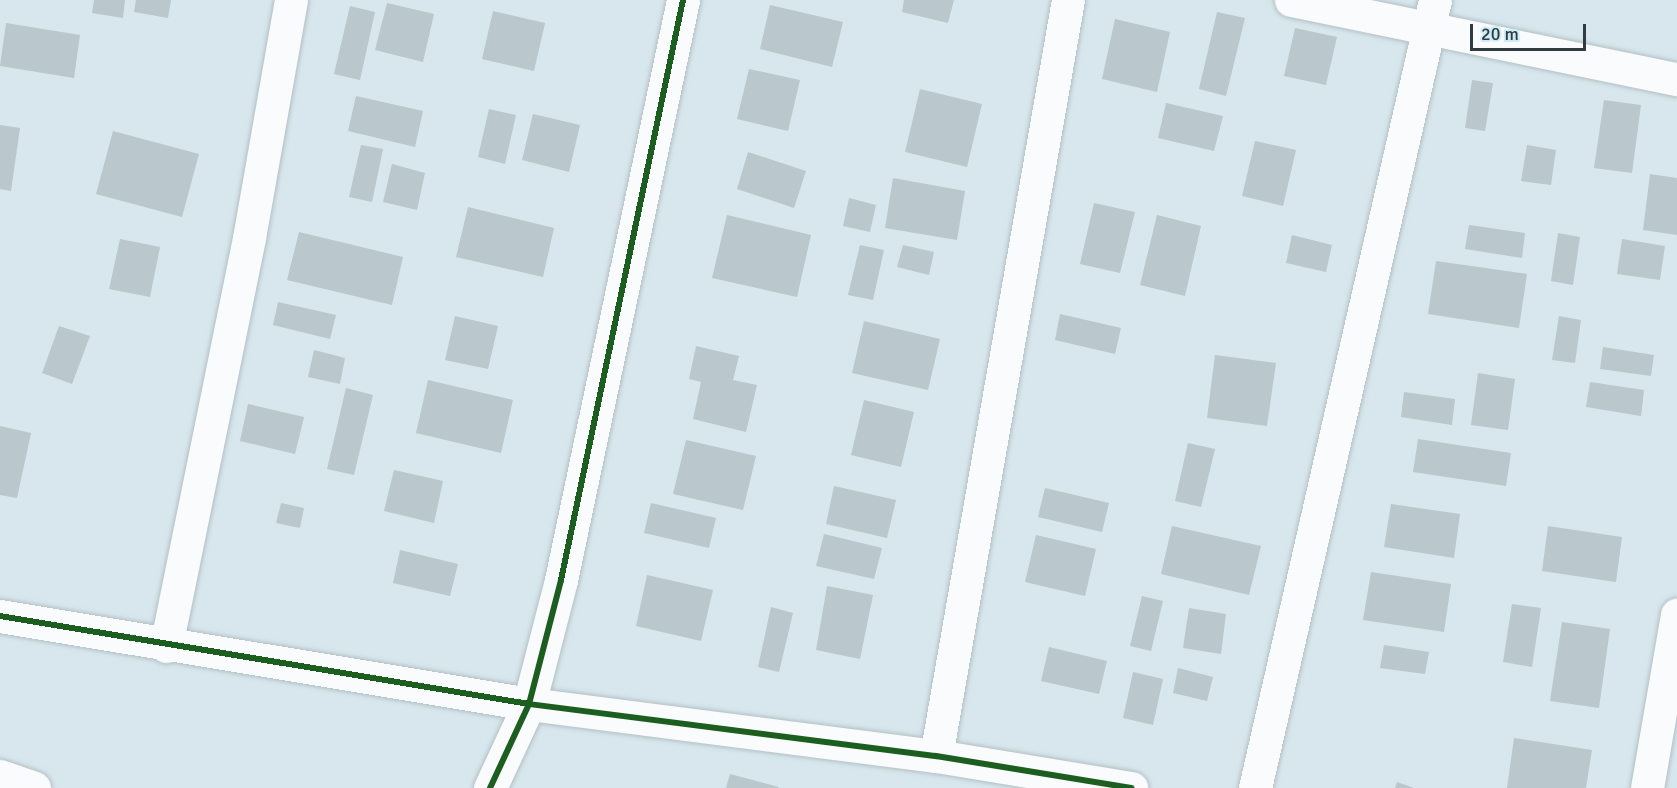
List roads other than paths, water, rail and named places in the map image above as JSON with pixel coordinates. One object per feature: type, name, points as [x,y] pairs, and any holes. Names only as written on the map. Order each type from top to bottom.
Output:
[{"type":"street","points":[[166,646],[249,238],[291,0]]},
{"type":"street","points":[[490,788],[529,704],[592,443],[683,0]]},
{"type":"street","points":[[936,756],[1068,0]]},
{"type":"street","points":[[1291,0],[1432,14],[1677,79]]},
{"type":"street","points":[[1255,788],[1432,14]]},
{"type":"street","points":[[1647,788],[1677,615]]},
{"type":"street","points":[[0,616],[166,646],[529,704],[936,756],[1131,788]]},
{"type":"street","points":[[0,776],[34,788]]}]
